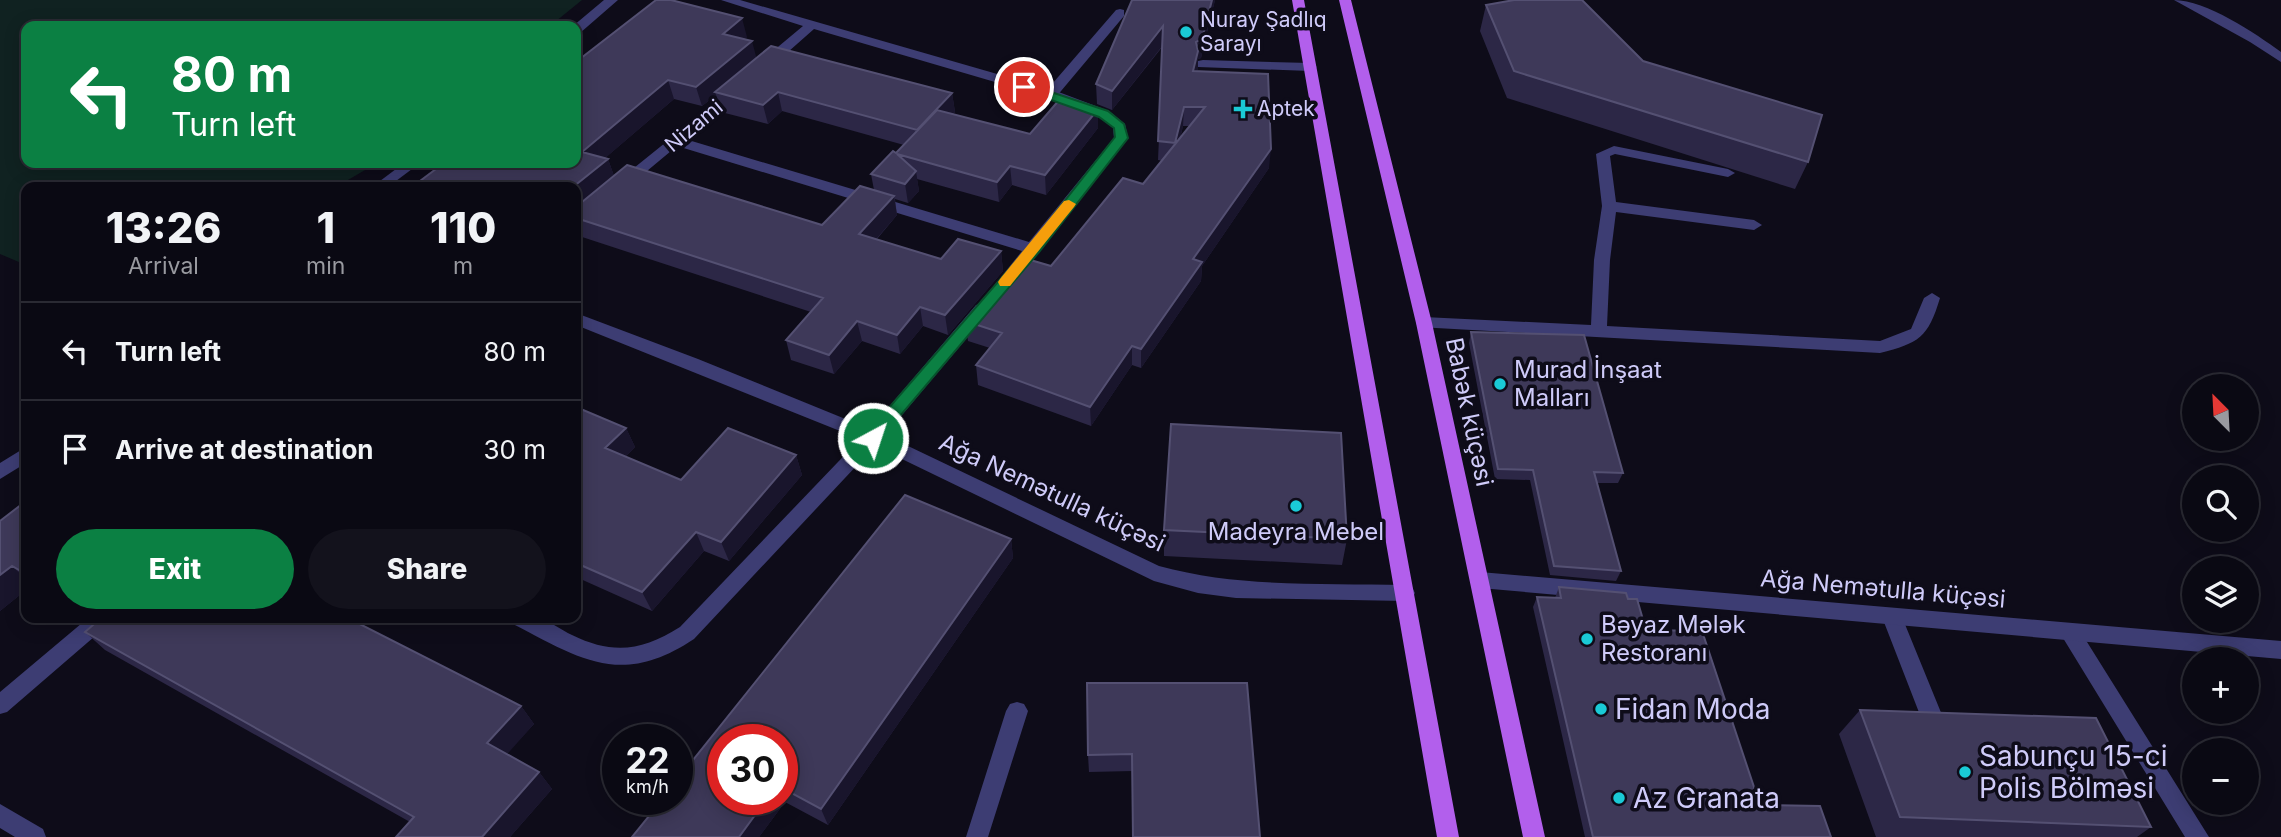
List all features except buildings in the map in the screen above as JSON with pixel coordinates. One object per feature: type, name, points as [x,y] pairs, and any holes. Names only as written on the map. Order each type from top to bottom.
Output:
[{"type":"main road","points":[[1298,0],[1448,837]]},
{"type":"main road","name":"Babək küçəsi","points":[[1345,0],[1424,323],[1534,837]]},
{"type":"street","points":[[581,26],[612,0]]},
{"type":"street","points":[[530,623],[592,654],[619,657],[656,651],[687,633],[873,438],[1034,249],[1121,138],[1120,127],[1104,114],[1051,94],[727,0]]},
{"type":"street","points":[[2180,0],[2255,38],[2281,58]]},
{"type":"street","points":[[1051,94],[1120,13]]},
{"type":"street","name":"Nizami","points":[[616,190],[810,26]]},
{"type":"street","points":[[1203,64],[1310,67]]},
{"type":"street","points":[[676,141],[1034,249]]},
{"type":"street","points":[[1599,331],[1602,260],[1609,206],[1603,154],[1614,150],[1728,173]]},
{"type":"street","points":[[386,182],[406,168]]},
{"type":"street","points":[[1609,206],[1754,225]]},
{"type":"street","points":[[1424,323],[1880,347],[1907,340],[1922,330],[1932,298]]},
{"type":"street","name":"Ağa Nemətulla küçəsi","points":[[581,321],[692,363],[873,438],[1154,573],[1198,585],[1236,590],[1405,593]]},
{"type":"street","points":[[0,472],[21,457]]},
{"type":"street","name":"Ağa Nemətulla küçəsi","points":[[1480,580],[2281,650]]},
{"type":"street","points":[[1892,617],[1931,715]]},
{"type":"street","points":[[0,705],[96,623]]},
{"type":"street","points":[[2070,632],[2198,837]]},
{"type":"street","points":[[977,837],[1017,711]]},
{"type":"street","points":[[0,815],[34,837]]},
{"type":"shaded area","points":[[0,0],[582,0],[556,21],[21,21],[21,168],[368,168],[345,182],[21,182],[21,263],[0,254]]},
{"type":"slow traffic","points":[[1005,282],[1069,204]]},
{"type":"place","name":"Nuray Şadlıq Sarayı","points":[[1186,32]]},
{"type":"place","name":"Aptek","points":[[1243,109]]},
{"type":"place","name":"Murad İnşaat Malları","points":[[1500,384]]},
{"type":"place","name":"Madeyra Mebel","points":[[1296,506]]},
{"type":"place","name":"Bəyaz Mələk Restoranı","points":[[1587,639]]},
{"type":"place","name":"Fidan Moda","points":[[1601,709]]},
{"type":"place","name":"Sabunçu 15-ci Polis Bölməsi","points":[[1965,772]]},
{"type":"place","name":"Az Granata","points":[[1619,798]]},
{"type":"route","points":[[873,438],[1034,249],[1121,138],[1120,127],[1104,114],[1024,87]]}]
